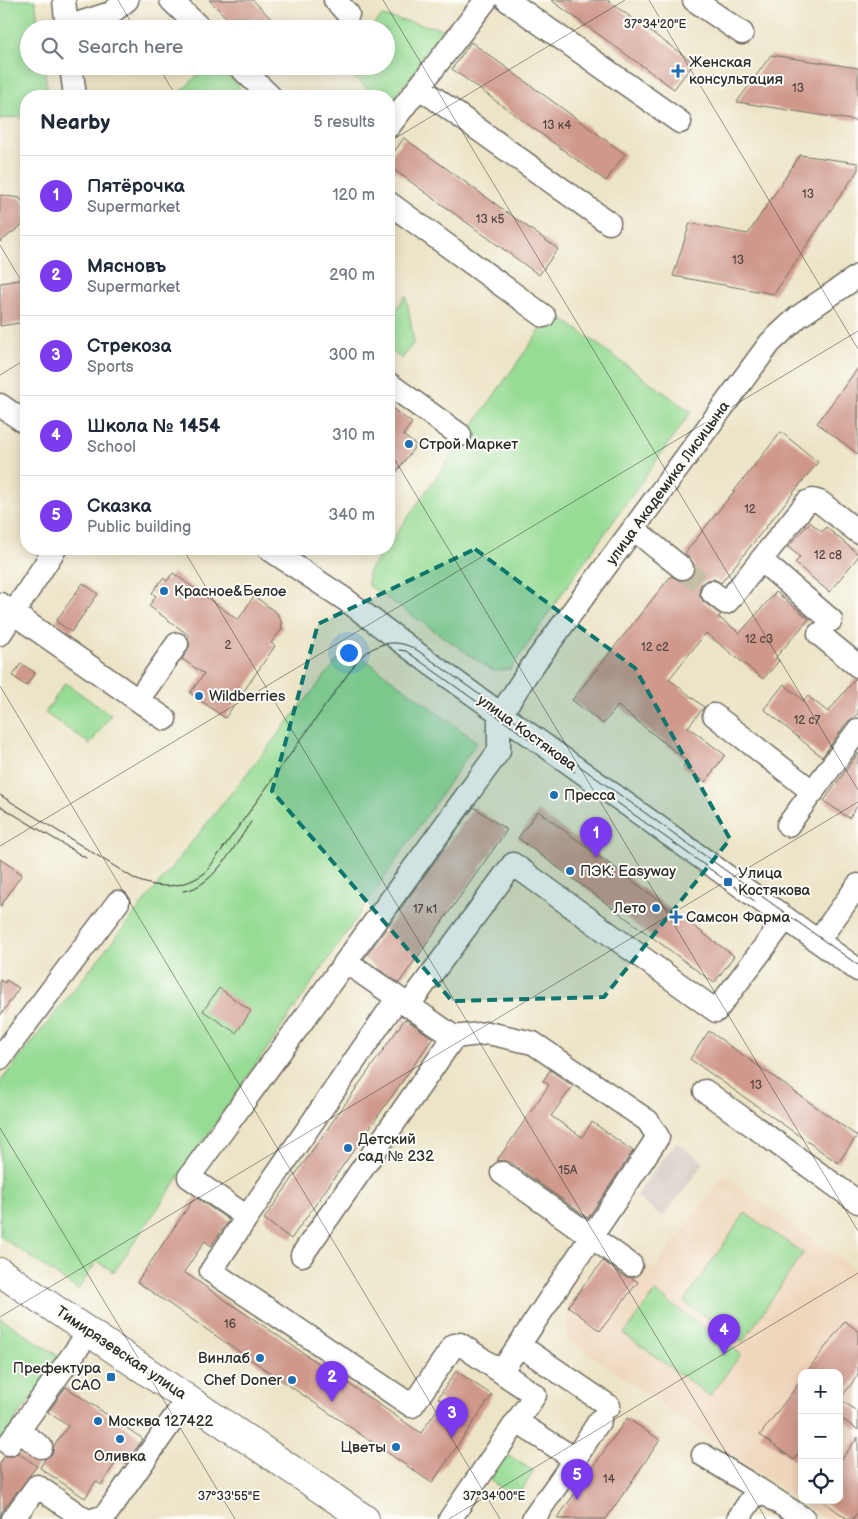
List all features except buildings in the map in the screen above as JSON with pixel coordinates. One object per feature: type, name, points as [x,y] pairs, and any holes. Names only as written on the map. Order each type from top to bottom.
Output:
[{"type":"main road","name":"Тимирязевская улица","points":[[0,1272],[366,1519]]},
{"type":"street","points":[[64,0],[66,20]]},
{"type":"street","points":[[89,20],[111,12],[127,0]]},
{"type":"street","points":[[171,0],[191,20]]},
{"type":"street","points":[[395,118],[486,0]]},
{"type":"street","points":[[507,0],[680,122]]},
{"type":"street","points":[[694,0],[742,33]]},
{"type":"street","points":[[72,75],[74,90]]},
{"type":"street","points":[[248,75],[264,90]]},
{"type":"street","points":[[418,87],[609,223]]},
{"type":"street","points":[[395,207],[544,316]]},
{"type":"street","name":"улица Академика Лисицына","points":[[501,714],[528,672],[770,343],[798,317],[858,276]]},
{"type":"street","points":[[395,388],[460,435]]},
{"type":"street","points":[[0,405],[20,419]]},
{"type":"street","points":[[712,592],[726,603],[807,502],[813,500],[820,502],[858,532]]},
{"type":"street","points":[[634,529],[682,568]]},
{"type":"street","points":[[0,634],[7,608],[50,555]]},
{"type":"street","name":"улица Костякова","points":[[278,555],[346,600],[430,664],[858,970]]},
{"type":"street","points":[[761,560],[825,627],[858,666]]},
{"type":"street","points":[[7,608],[165,719]]},
{"type":"street","points":[[138,700],[176,644]]},
{"type":"street","points":[[247,1216],[189,1177],[499,751],[499,717],[501,714]]},
{"type":"street","points":[[714,715],[813,792]]},
{"type":"street","points":[[788,825],[858,730]]},
{"type":"street","points":[[450,1519],[535,1395],[460,1344],[457,1344],[454,1345],[412,1406],[211,1270],[247,1216],[403,1003],[512,864],[716,1012],[786,918]]},
{"type":"street","points":[[818,941],[851,909],[858,885]]},
{"type":"street","points":[[0,1058],[118,902]]},
{"type":"street","points":[[346,962],[454,1037],[488,1033],[533,1043],[648,1121],[658,1137],[501,1372]]},
{"type":"street","points":[[302,1255],[454,1037]]},
{"type":"street","points":[[705,1091],[858,1202]]},
{"type":"street","points":[[502,1174],[631,1265]]},
{"type":"street","points":[[41,1446],[14,1438],[89,1332]]},
{"type":"street","points":[[519,1345],[605,1413],[533,1519]]},
{"type":"street","points":[[95,1519],[105,1516],[188,1398]]},
{"type":"street","points":[[517,1422],[575,1459]]},
{"type":"street","points":[[703,1455],[804,1519]]},
{"type":"street","points":[[13,1519],[36,1486],[84,1519]]},
{"type":"street","points":[[738,1519],[758,1489]]},
{"type":"highlighted area","points":[[475,549],[635,668],[730,839],[604,997],[452,1001],[272,791],[318,624]]},
{"type":"shaded area","points":[[676,1142],[704,1163],[663,1217],[635,1196]]},
{"type":"shaded area","points":[[724,1175],[858,1272],[858,1519],[825,1519],[804,1504],[843,1504],[843,1369],[798,1369],[798,1500],[566,1338],[568,1306],[606,1257],[636,1259],[654,1269]]},
{"type":"green space","points":[[0,0],[35,0],[38,20],[20,20],[20,75],[45,75],[47,90],[20,90],[20,117],[0,119]]},
{"type":"green space","points":[[382,16],[448,30],[395,96],[395,90],[370,90],[351,75],[395,75],[395,20],[378,20]]},
{"type":"green space","points":[[197,75],[227,75],[240,87],[237,90],[183,90]]},
{"type":"green space","points":[[406,295],[414,342],[402,359],[395,354],[395,311]]},
{"type":"green space","points":[[553,312],[691,412],[556,602],[511,669],[493,671],[368,585],[368,572],[381,555],[395,555],[395,536]]},
{"type":"green space","points":[[348,647],[477,742],[114,1272],[97,1261],[78,1290],[0,1236],[0,1082]]},
{"type":"green space","points":[[65,683],[111,715],[90,744],[45,713]]},
{"type":"green space","points":[[745,1213],[803,1253],[743,1342],[684,1302]]},
{"type":"green space","points":[[655,1292],[741,1354],[710,1396],[624,1334]]},
{"type":"green space","points":[[0,1318],[60,1357],[0,1442]]},
{"type":"green space","points":[[502,1452],[534,1471],[517,1498],[486,1478]]},
{"type":"tunnel","points":[[682,568],[712,592]]},
{"type":"tram line","points":[[0,795],[135,879],[144,883],[162,886],[172,886],[190,881],[206,872],[358,660],[371,649],[378,646],[393,643],[401,644],[417,650],[858,965]]},
{"type":"tram line","points":[[399,650],[406,651],[575,772]]},
{"type":"tram line","points":[[608,796],[756,902]]},
{"type":"tram line","points":[[0,806],[86,858]]},
{"type":"tram line","points":[[183,891],[196,887],[214,874],[251,822]]},
{"type":"place","name":"Женская консультация","points":[[678,71]]},
{"type":"place","name":"Строй Маркет","points":[[409,444]]},
{"type":"place","name":"Красное&Белое","points":[[164,591]]},
{"type":"place","name":"Wildberries","points":[[199,696]]},
{"type":"place","name":"Пресса","points":[[554,795]]},
{"type":"place","name":"Пятёрочка","points":[[596,858]]},
{"type":"place","name":"ПЭК: Easyway","points":[[570,871]]},
{"type":"place","name":"Улица Костякова","points":[[728,882]]},
{"type":"place","name":"Лето","points":[[656,908]]},
{"type":"place","name":"Самсон Фарма","points":[[676,917]]},
{"type":"place","name":"Детский сад № 232","points":[[348,1148]]},
{"type":"place","name":"Школа № 1454","points":[[724,1355]]},
{"type":"place","name":"Винлаб","points":[[260,1358]]},
{"type":"place","name":"Префектура САО","points":[[111,1377]]},
{"type":"place","name":"Chef Doner","points":[[292,1380]]},
{"type":"place","name":"Мясновъ","points":[[332,1402]]},
{"type":"place","name":"Москва 127422","points":[[98,1421]]},
{"type":"place","name":"Стрекоза","points":[[452,1438]]},
{"type":"place","name":"Оливка","points":[[120,1439]]},
{"type":"place","name":"Цветы","points":[[396,1447]]},
{"type":"place","name":"Сказка","points":[[577,1500]]}]
